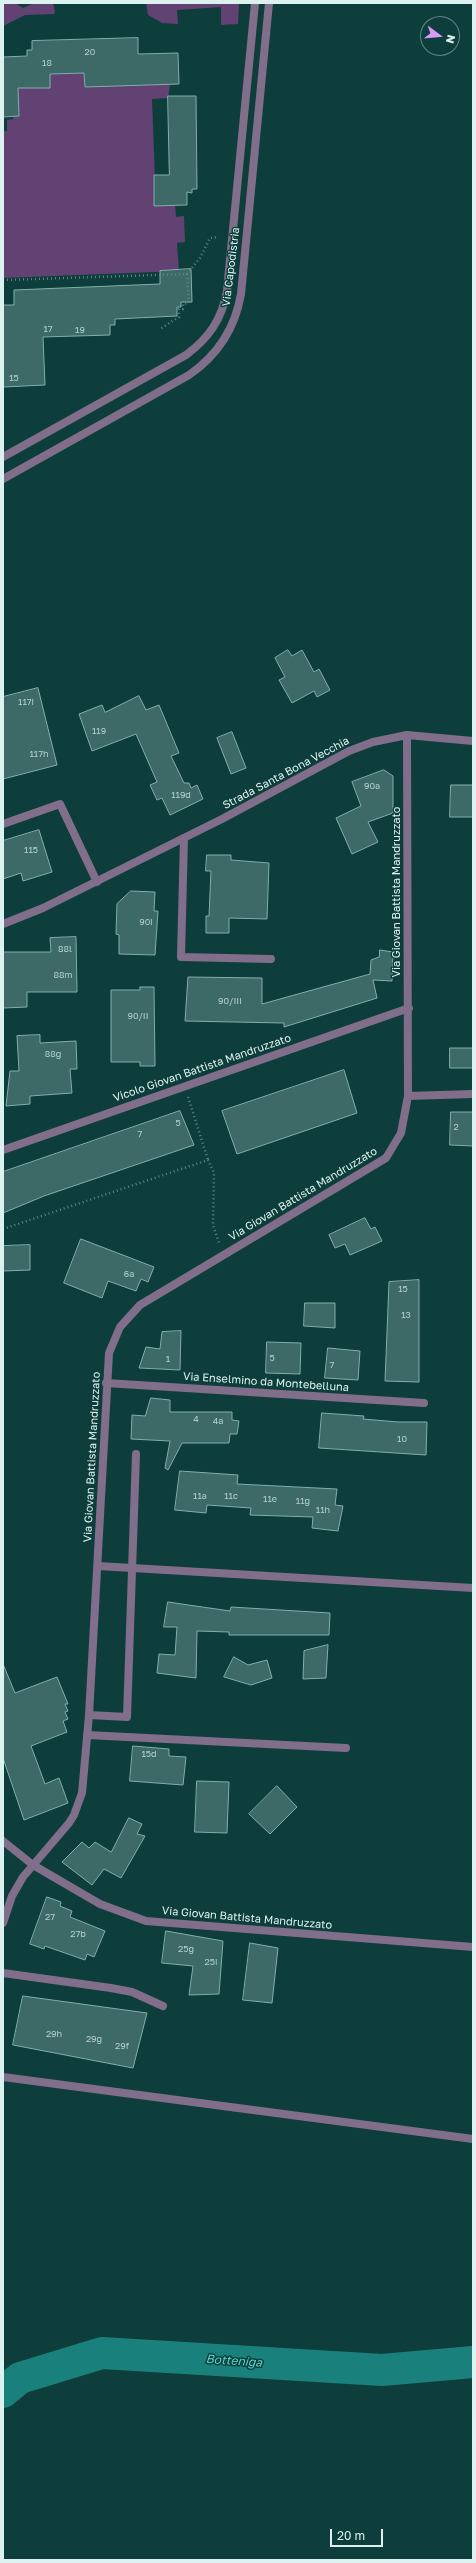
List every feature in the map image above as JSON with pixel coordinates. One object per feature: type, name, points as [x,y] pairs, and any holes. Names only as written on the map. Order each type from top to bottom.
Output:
[{"type":"street","name":"Via Capodistria","points":[[3,457],[186,355],[211,332],[220,318],[227,290],[254,3]]},
{"type":"street","name":"Via Capodistria","points":[[3,478],[189,375],[209,360],[228,335],[239,308],[241,294],[269,3]]},
{"type":"street","name":"Strada Santa Bona Vecchia","points":[[3,924],[96,882],[184,838],[349,751],[379,741],[407,735],[473,741]]},
{"type":"street","name":"Via Giovan Battista Mandruzzato","points":[[3,1923],[17,1886],[74,1815],[82,1793],[89,1715],[98,1566],[106,1383],[109,1353],[120,1327],[140,1305],[386,1158],[401,1133],[408,1096],[409,1008],[407,735]]},
{"type":"street","points":[[3,824],[60,804],[96,882]]},
{"type":"street","points":[[184,838],[181,957],[271,959]]},
{"type":"street","name":"Vicolo Giovan Battista Mandruzzato","points":[[3,1150],[409,1008]]},
{"type":"street","points":[[408,1096],[473,1094]]},
{"type":"street","name":"Via Enselmino da Montebelluna","points":[[106,1383],[424,1403]]},
{"type":"street","points":[[89,1715],[127,1718],[136,1454]]},
{"type":"street","points":[[98,1566],[473,1588]]},
{"type":"street","points":[[87,1735],[346,1748]]},
{"type":"street","points":[[4,1844],[33,1865]]},
{"type":"street","name":"Via Giovan Battista Mandruzzato","points":[[33,1865],[100,1904],[146,1921],[473,1947]]},
{"type":"street","points":[[3,1973],[132,1992],[163,2006]]},
{"type":"street","points":[[3,2078],[473,2138]]},
{"type":"path","points":[[160,329],[179,317],[179,309],[183,309],[183,304],[189,303],[187,274],[200,258],[210,238],[219,237]]},
{"type":"path","points":[[3,280],[187,274]]},
{"type":"path","points":[[188,1096],[208,1160],[214,1173],[213,1225],[224,1255]]},
{"type":"path","points":[[3,1229],[208,1160]]},
{"type":"shaded area","points":[[3,3],[15,3],[23,8],[34,3],[53,3],[55,12],[54,14],[25,15],[3,26]]},
{"type":"shaded area","points":[[146,3],[239,3],[238,24],[221,25],[221,7],[177,10],[178,24],[162,23],[148,15]]},
{"type":"shaded area","points":[[84,73],[85,87],[170,84],[168,98],[152,99],[156,205],[175,204],[176,217],[184,216],[185,242],[177,243],[179,271],[3,278],[3,131],[7,131],[7,120],[13,119],[18,88],[50,88],[50,74]]},
{"type":"building","points":[[138,38],[138,54],[178,53],[179,84],[85,87],[84,73],[50,74],[50,88],[18,88],[19,116],[3,117],[3,57],[27,56],[27,50],[32,50],[32,41]]},
{"type":"building","points":[[168,96],[196,96],[197,189],[192,189],[192,193],[187,192],[187,205],[154,206],[154,175],[169,175]]},
{"type":"building","points":[[191,269],[192,302],[181,302],[181,307],[177,307],[177,316],[115,319],[115,325],[110,325],[110,335],[43,337],[45,385],[3,387],[3,305],[14,305],[14,290],[160,284],[160,271]]},
{"type":"building","points":[[288,650],[292,656],[302,650],[314,672],[319,669],[330,690],[317,697],[314,691],[292,703],[279,680],[285,677],[275,658]]},
{"type":"building","points":[[38,688],[57,765],[3,779],[3,697]]},
{"type":"building","points":[[139,696],[146,710],[159,705],[179,753],[171,756],[184,783],[189,783],[191,788],[197,785],[203,799],[170,815],[162,798],[157,800],[150,785],[157,782],[136,734],[92,751],[79,714],[102,705],[105,712]]},
{"type":"building","points":[[232,732],[246,768],[231,774],[217,738]]},
{"type":"building","points":[[384,770],[393,776],[393,813],[368,822],[378,842],[352,854],[336,818],[361,806],[352,782]]},
{"type":"building","points":[[451,785],[473,785],[473,817],[450,817]]},
{"type":"building","points":[[39,830],[52,872],[23,881],[21,873],[3,879],[3,841]]},
{"type":"building","points":[[207,855],[231,855],[231,860],[269,863],[267,919],[229,918],[229,933],[206,933],[206,916],[209,916],[211,871],[206,871]]},
{"type":"building","points":[[131,891],[155,892],[154,911],[158,911],[155,955],[119,954],[119,935],[116,934],[117,904]]},
{"type":"building","points":[[76,937],[77,992],[27,992],[27,1007],[3,1008],[3,952],[51,952],[50,938]]},
{"type":"building","points":[[380,950],[393,952],[392,981],[373,980],[377,998],[284,1027],[284,1023],[185,1021],[188,977],[262,978],[262,1004],[370,974],[371,960],[379,957]]},
{"type":"building","points":[[140,987],[154,987],[155,1066],[140,1066],[140,1062],[111,1062],[111,990],[140,990]]},
{"type":"building","points":[[40,1035],[40,1043],[76,1041],[77,1069],[70,1069],[72,1093],[30,1096],[30,1104],[6,1106],[10,1071],[19,1071],[17,1036]]},
{"type":"building","points":[[450,1048],[473,1048],[473,1068],[450,1068]]},
{"type":"building","points":[[344,1070],[357,1113],[237,1154],[222,1111]]},
{"type":"building","points":[[180,1111],[194,1145],[44,1196],[3,1213],[3,1172]]},
{"type":"building","points":[[451,1112],[473,1112],[473,1146],[450,1145]]},
{"type":"building","points":[[365,1218],[371,1229],[375,1227],[382,1241],[350,1255],[345,1244],[335,1248],[329,1235]]},
{"type":"building","points":[[81,1239],[154,1267],[148,1282],[141,1279],[136,1291],[108,1281],[102,1298],[64,1283]]},
{"type":"building","points":[[30,1245],[30,1270],[3,1271],[3,1246]]},
{"type":"building","points":[[419,1280],[419,1382],[385,1381],[389,1282]]},
{"type":"building","points":[[305,1303],[335,1303],[335,1328],[304,1326]]},
{"type":"building","points":[[181,1331],[180,1370],[139,1368],[146,1347],[160,1349],[162,1332]]},
{"type":"building","points":[[267,1342],[301,1343],[300,1374],[266,1373]]},
{"type":"building","points":[[328,1348],[360,1351],[358,1380],[325,1378]]},
{"type":"building","points":[[151,1398],[170,1400],[170,1412],[232,1412],[232,1420],[239,1421],[237,1434],[230,1434],[229,1443],[182,1443],[168,1470],[165,1468],[170,1441],[131,1439],[132,1415],[145,1416]]},
{"type":"building","points":[[322,1413],[364,1416],[363,1419],[398,1422],[427,1422],[426,1455],[319,1448]]},
{"type":"building","points":[[180,1471],[238,1475],[237,1484],[337,1489],[335,1505],[343,1506],[338,1531],[312,1528],[313,1517],[250,1515],[251,1508],[207,1505],[206,1513],[175,1510]]},
{"type":"building","points":[[168,1602],[230,1611],[231,1607],[330,1613],[329,1635],[229,1635],[229,1632],[197,1631],[196,1678],[157,1673],[159,1654],[175,1655],[177,1627],[164,1627]]},
{"type":"building","points":[[328,1645],[326,1678],[303,1679],[304,1651]]},
{"type":"building","points":[[234,1657],[248,1665],[267,1660],[272,1678],[251,1685],[224,1677]]},
{"type":"building","points":[[3,1664],[15,1693],[57,1677],[68,1704],[65,1704],[68,1711],[65,1712],[68,1719],[63,1721],[67,1732],[31,1746],[45,1784],[59,1778],[68,1803],[24,1820],[3,1758]]},
{"type":"building","points":[[133,1746],[169,1749],[169,1756],[186,1757],[183,1785],[130,1781]]},
{"type":"building","points":[[197,1781],[229,1782],[227,1833],[195,1832]]},
{"type":"building","points":[[277,1786],[297,1807],[270,1834],[249,1814]]},
{"type":"building","points":[[129,1818],[142,1824],[137,1834],[145,1836],[121,1878],[104,1869],[92,1885],[62,1862],[82,1842],[89,1848],[95,1842],[111,1852]]},
{"type":"building","points":[[47,1897],[61,1902],[60,1906],[72,1911],[70,1917],[105,1931],[94,1957],[87,1954],[85,1960],[45,1946],[44,1949],[30,1944]]},
{"type":"building","points":[[166,1931],[223,1941],[219,1994],[189,1995],[193,1966],[162,1963]]},
{"type":"building","points":[[250,1943],[278,1948],[272,2003],[243,2000]]},
{"type":"building","points":[[23,1996],[147,2013],[133,2068],[13,2045]]},
{"type":"waterway","name":"Botteniga","points":[[3,2392],[20,2378],[102,2353],[382,2370],[473,2362]]}]
